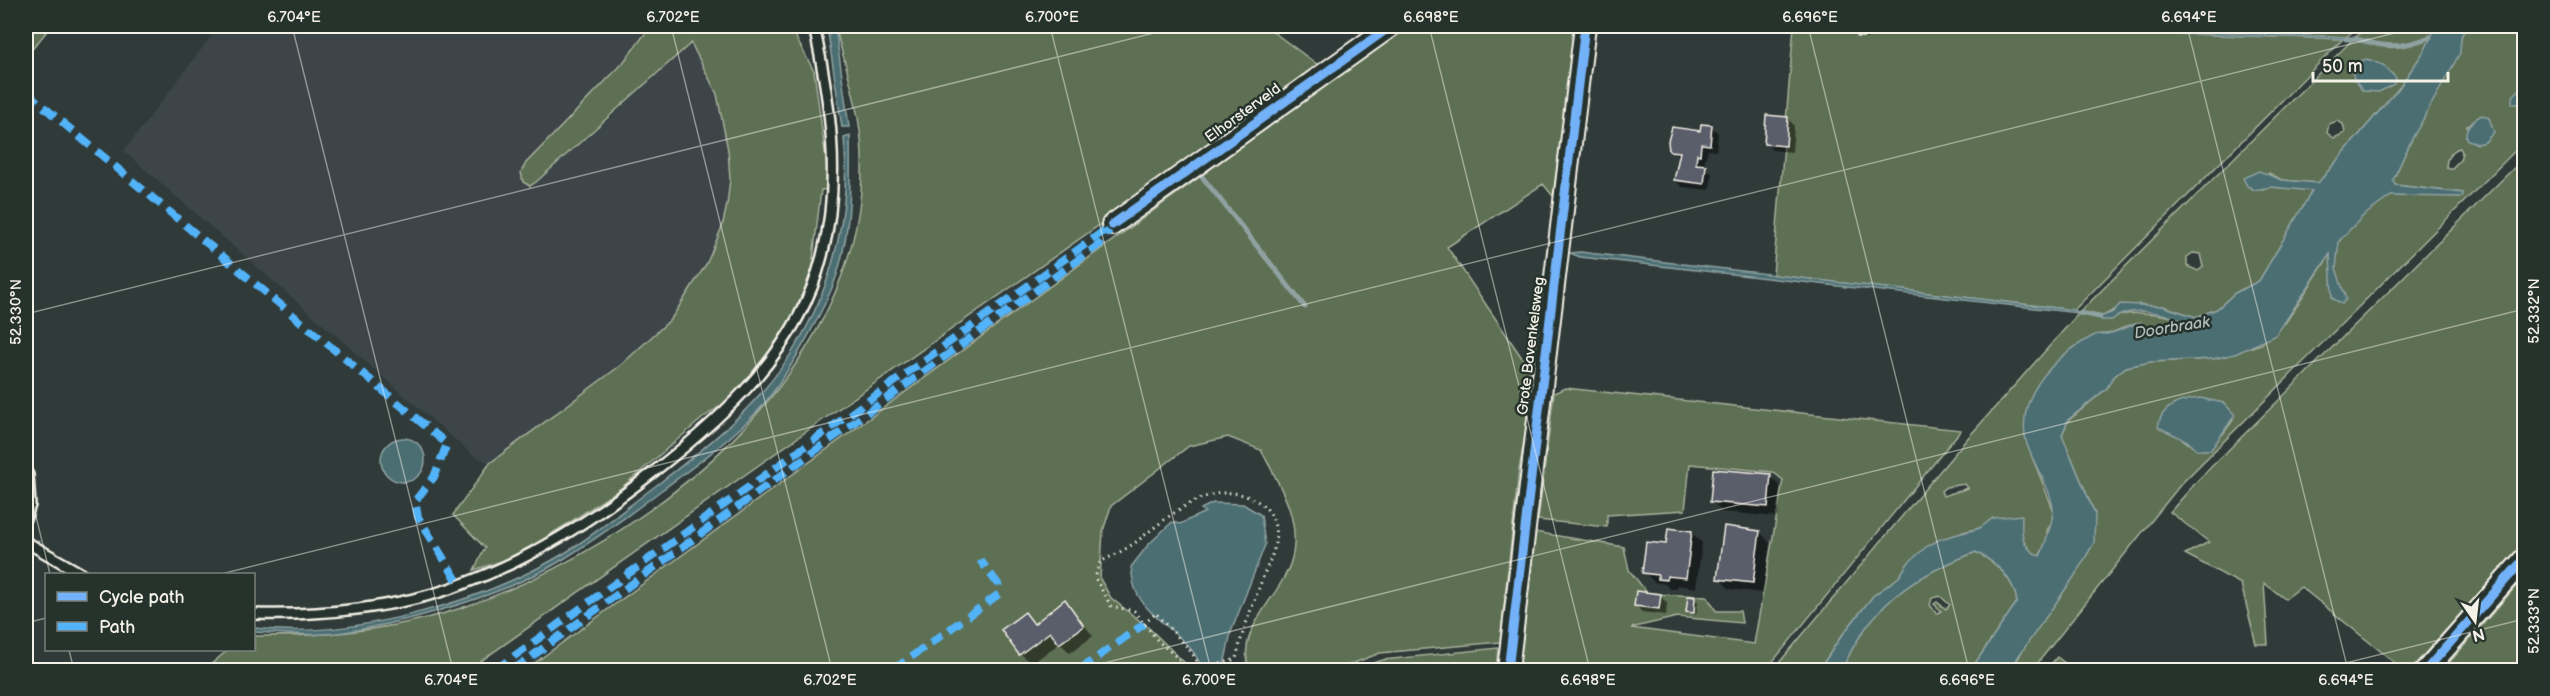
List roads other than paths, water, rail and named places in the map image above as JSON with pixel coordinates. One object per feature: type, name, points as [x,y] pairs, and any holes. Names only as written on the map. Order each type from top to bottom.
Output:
[{"type":"street","name":"Elhorsterveld","points":[[1112,225],[1391,26]]},
{"type":"street","name":"Grote Bavenkelsweg","points":[[1508,670],[1585,26]]},
{"type":"street","points":[[2426,670],[2524,559]]},
{"type":"lane","points":[[255,614],[336,611],[411,599],[459,586],[515,563],[598,515],[687,446],[736,402],[787,336],[807,299],[822,258],[832,211],[833,169],[825,88],[814,26]]},
{"type":"lane","points":[[26,472],[30,505],[26,517]]},
{"type":"lane","points":[[26,542],[80,573]]},
{"type":"water","points":[[827,26],[835,26],[849,127],[842,127]]},
{"type":"water","points":[[1953,26],[2037,26],[2346,37],[2343,39]]},
{"type":"water","name":"Doorbraak","points":[[2436,26],[2466,26],[2461,37],[2460,53],[2412,139],[2393,180],[2395,185],[2463,193],[2462,197],[2391,196],[2362,217],[2339,241],[2336,268],[2346,299],[2342,304],[2332,298],[2330,254],[2276,335],[2235,354],[2213,359],[2150,362],[2126,367],[2112,378],[2107,388],[2068,420],[2062,435],[2095,514],[2094,543],[2074,577],[2009,670],[1967,670],[1974,665],[2017,602],[2012,586],[2003,572],[1976,552],[1932,572],[1895,596],[1865,628],[1842,670],[1819,670],[1840,638],[1873,596],[1899,577],[1908,563],[1926,547],[1940,539],[1980,528],[1993,518],[2022,515],[2022,534],[2026,544],[2029,549],[2040,556],[2053,509],[2048,490],[2027,445],[2025,420],[2028,404],[2043,376],[2066,353],[2093,336],[2111,333],[2141,322],[2149,331],[2180,320],[2146,311],[2136,311],[2119,315],[2112,320],[2101,320],[2100,317],[2113,312],[2120,304],[2162,306],[2196,317],[2217,309],[2235,293],[2259,281],[2312,191],[2271,187],[2254,190],[2247,186],[2243,178],[2259,171],[2282,180],[2318,183],[2399,88],[2425,50]]},
{"type":"water","points":[[2367,59],[2383,65],[2396,78],[2394,84],[2379,92],[2363,91],[2354,79],[2351,67]]},
{"type":"water","points":[[2524,85],[2524,104],[2512,104],[2512,97]]},
{"type":"water","points":[[2482,115],[2489,118],[2494,132],[2485,142],[2477,144],[2466,139],[2466,131],[2472,122]]},
{"type":"water","points":[[850,136],[850,193],[843,252],[832,288],[808,336],[775,389],[754,415],[720,446],[624,519],[562,560],[541,572],[490,594],[435,612],[357,630],[318,634],[255,632],[255,628],[291,630],[372,623],[413,614],[493,588],[530,572],[575,546],[718,436],[737,419],[786,361],[800,339],[823,292],[838,242],[842,216],[846,164],[844,138]]},
{"type":"water","points":[[1580,252],[2074,310],[2079,313],[1580,257],[1570,253]]},
{"type":"water","points":[[2200,398],[2224,403],[2235,415],[2211,450],[2197,450],[2187,441],[2158,427],[2163,413],[2173,405]]},
{"type":"water","points":[[403,438],[419,444],[425,460],[419,476],[403,482],[387,476],[381,460],[387,444]]},
{"type":"water","points":[[1213,503],[1243,504],[1261,515],[1265,545],[1231,632],[1223,670],[1202,670],[1190,648],[1143,602],[1135,588],[1131,567],[1148,545],[1172,522],[1180,524],[1205,512],[1201,509]]},
{"type":"waterway","points":[[2346,39],[2395,46],[2430,37]]},
{"type":"waterway","points":[[1200,174],[1305,307]]},
{"type":"waterway","points":[[2079,313],[2100,317]]}]
